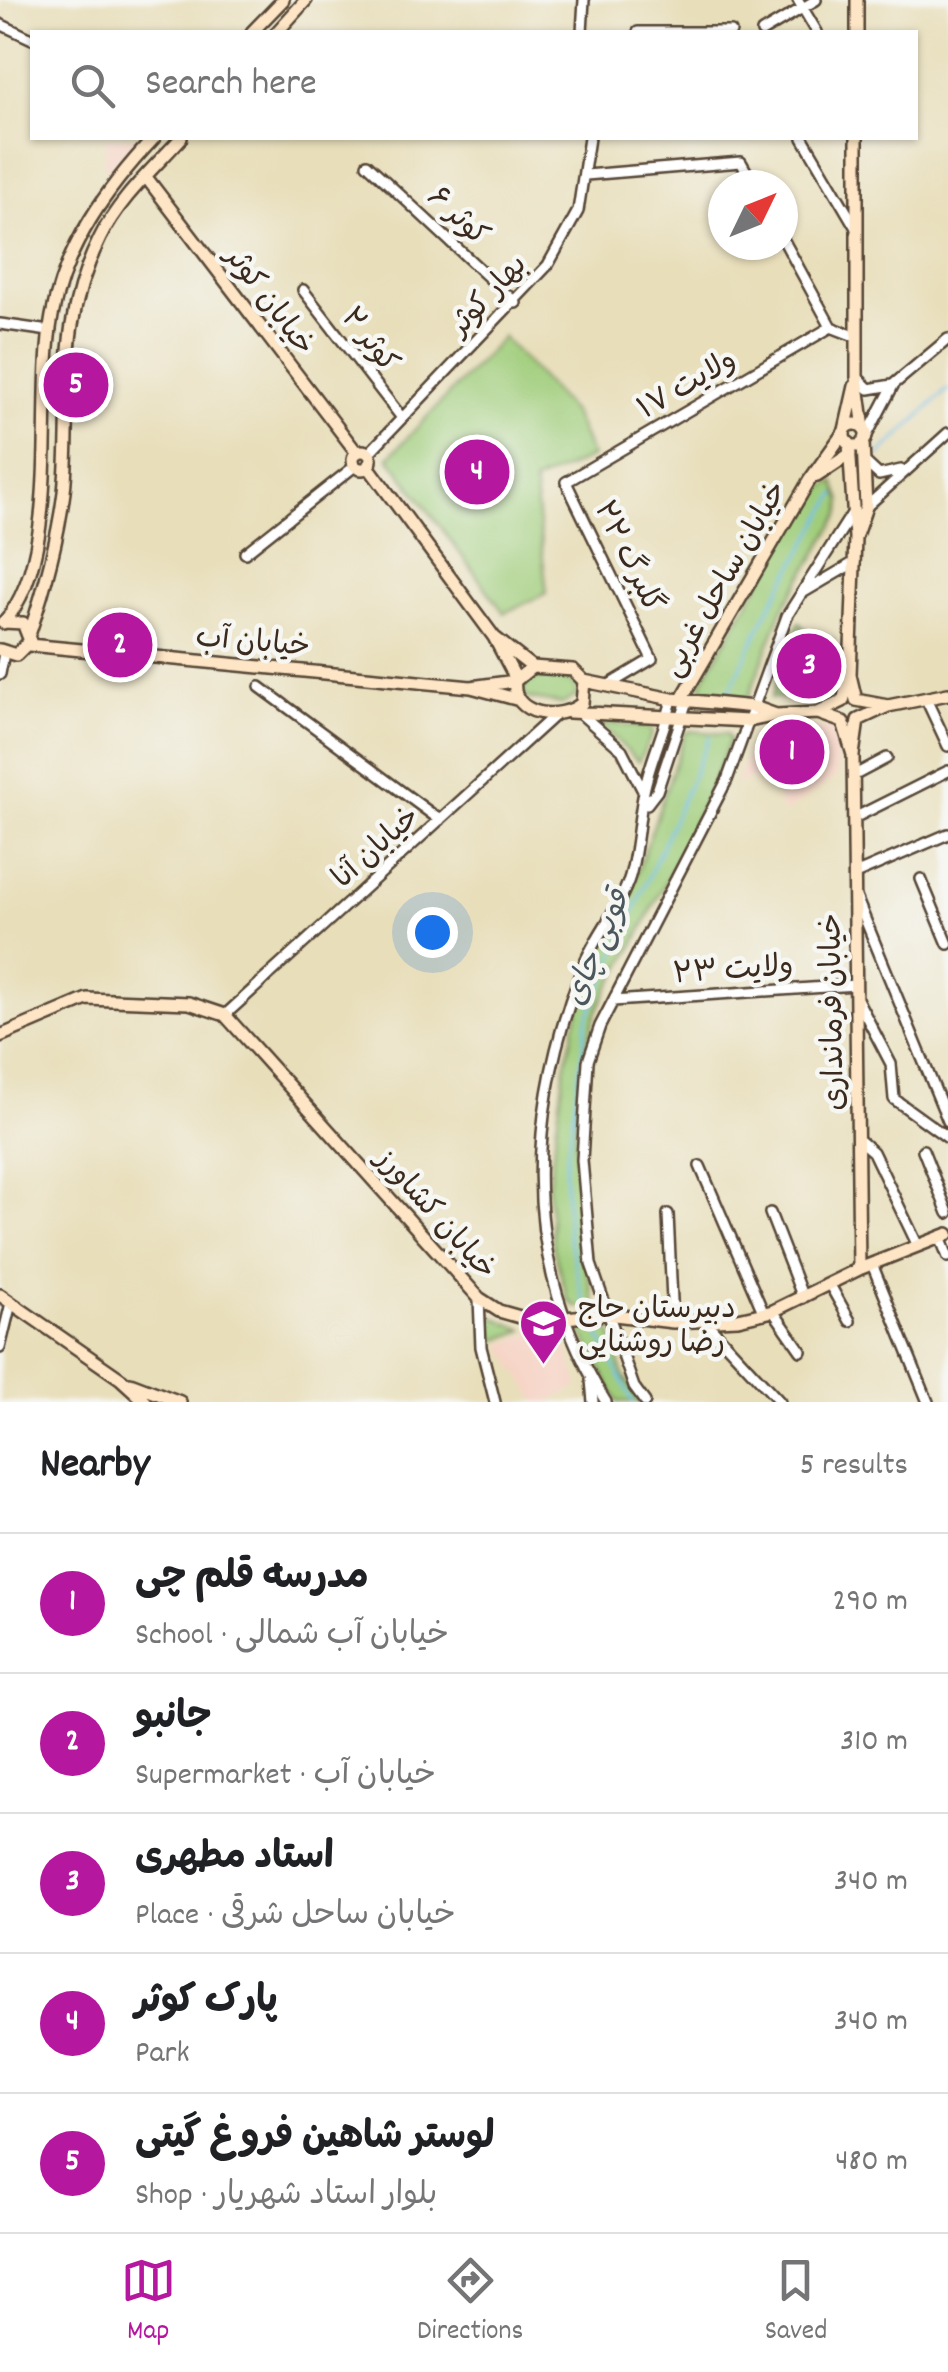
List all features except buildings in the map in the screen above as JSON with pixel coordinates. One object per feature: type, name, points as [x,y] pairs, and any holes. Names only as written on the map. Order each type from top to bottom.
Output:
[{"type":"main road","points":[[254,30],[282,0]]},
{"type":"main road","points":[[279,30],[306,0]]},
{"type":"main road","points":[[856,0],[856,30]]},
{"type":"main road","points":[[1,624],[21,598],[37,530],[50,332],[60,285],[87,223],[119,176],[152,140]]},
{"type":"main road","points":[[2,652],[21,653],[29,638],[56,539],[64,490],[66,352],[72,319],[100,238],[146,176],[180,140]]},
{"type":"main road","points":[[849,700],[855,538],[864,462],[857,377],[857,140]]},
{"type":"main road","name":"خیابان کوثر","points":[[146,176],[494,637],[515,680]]},
{"type":"main road","points":[[857,377],[847,440],[860,510]]},
{"type":"main road","points":[[847,440],[856,424],[864,436]]},
{"type":"main road","points":[[847,440],[864,436]]},
{"type":"main road","name":"خیابان ساحل غربی","points":[[680,700],[809,481],[847,440]]},
{"type":"main road","name":"خیابان ساحل غربی","points":[[809,481],[847,440]]},
{"type":"main road","points":[[1,624],[18,620],[29,638]]},
{"type":"main road","name":"خیابان کوثر","points":[[494,637],[532,667]]},
{"type":"main road","name":"خیابان آب","points":[[29,638],[472,687],[516,699]]},
{"type":"main road","points":[[776,715],[754,707],[680,700],[584,682],[568,669],[532,667],[515,680],[516,699],[526,709],[569,712],[749,722],[776,715],[818,713],[849,700],[888,706]]},
{"type":"main road","name":"خیابان آب","points":[[472,687],[515,680]]},
{"type":"main road","points":[[569,712],[585,696],[584,682]]},
{"type":"main road","points":[[818,713],[843,722],[858,720],[888,706],[948,694]]},
{"type":"main road","name":"خیابان فرمانداری","points":[[853,755],[838,711],[849,700],[863,711],[853,755],[858,1140],[866,1267]]},
{"type":"main road","points":[[0,1036],[87,999],[189,1003],[226,1016]]},
{"type":"main road","name":"خیابان کشاورز","points":[[226,1016],[479,1298],[526,1320],[606,1314],[706,1322],[769,1312],[944,1236]]},
{"type":"main road","points":[[5,1299],[121,1380],[146,1402]]},
{"type":"main road","points":[[121,1380],[180,1402]]},
{"type":"street","points":[[582,30],[584,0]]},
{"type":"street","points":[[765,30],[801,4],[816,0]]},
{"type":"street","points":[[801,4],[816,30]]},
{"type":"street","points":[[0,24],[30,38]]},
{"type":"street","name":"بهار کوثر","points":[[244,553],[362,460],[516,303],[548,265],[572,226],[586,175],[589,140]]},
{"type":"street","points":[[804,140],[857,230]]},
{"type":"street","points":[[586,175],[741,162],[746,170]]},
{"type":"street","name":"کوثر ۶","points":[[367,164],[516,303]]},
{"type":"street","points":[[794,260],[831,327],[857,336]]},
{"type":"street","name":"کوثر ۲","points":[[303,290],[402,418]]},
{"type":"street","points":[[0,324],[50,332]]},
{"type":"street","name":"ولایت ۱۷","points":[[566,482],[831,327]]},
{"type":"street","points":[[864,436],[894,384],[948,339]]},
{"type":"street","points":[[857,377],[870,388],[894,384]]},
{"type":"street","points":[[645,1402],[634,1388],[618,1332],[606,1314],[590,1264],[582,1160],[588,1061],[614,1001],[727,780],[788,616],[801,593],[860,510],[948,433]]},
{"type":"street","points":[[864,462],[871,471],[887,476],[916,461]]},
{"type":"street","name":"گلبرگ ۲۲","points":[[566,482],[652,659],[607,686]]},
{"type":"street","points":[[801,593],[854,562]]},
{"type":"street","points":[[0,674],[2,652]]},
{"type":"street","points":[[260,687],[440,820]]},
{"type":"street","points":[[926,699],[948,746]]},
{"type":"street","name":"خیابان ساحل غربی","points":[[606,1402],[590,1377],[542,1246],[538,1188],[542,1143],[565,1012],[586,958],[629,879],[645,807],[645,783],[668,718],[680,700]]},
{"type":"street","name":"خیابان ساحل غربی","points":[[645,807],[657,790],[683,719],[680,700]]},
{"type":"street","points":[[569,712],[629,758],[645,807]]},
{"type":"street","name":"خیابان آنا","points":[[226,1016],[440,820],[569,712]]},
{"type":"street","points":[[854,776],[887,758]]},
{"type":"street","points":[[854,818],[948,770]]},
{"type":"street","points":[[854,874],[948,834]]},
{"type":"street","points":[[921,878],[948,944]]},
{"type":"street","points":[[855,894],[948,1121]]},
{"type":"street","points":[[856,991],[887,1053],[894,1075],[894,1099],[948,1138]]},
{"type":"street","name":"ولایت ۲۳","points":[[614,1001],[856,991]]},
{"type":"street","points":[[858,1140],[873,1152],[918,1246]]},
{"type":"street","points":[[923,1150],[948,1213]]},
{"type":"street","points":[[700,1166],[769,1312],[801,1351]]},
{"type":"street","points":[[770,1213],[804,1298]]},
{"type":"street","points":[[668,1214],[673,1322]]},
{"type":"street","points":[[944,1236],[948,1257]]},
{"type":"street","points":[[866,1267],[928,1402]]},
{"type":"street","points":[[830,1285],[850,1321]]},
{"type":"street","points":[[479,1298],[481,1347],[495,1402]]},
{"type":"street","points":[[0,1348],[5,1299]]},
{"type":"street","points":[[706,1322],[780,1402]]},
{"type":"street","name":"خیابان ساحل غربی","points":[[590,1377],[593,1402]]},
{"type":"shaded area","points":[[106,140],[138,140],[109,171],[104,166]]},
{"type":"shaded area","points":[[836,727],[838,775],[783,814],[771,773],[736,783],[756,731]]},
{"type":"shaded area","name":"دبیرستان حاج رضا روشنایی","points":[[548,1333],[565,1343],[579,1386],[549,1402],[537,1402],[501,1345],[529,1334]]},
{"type":"green space","points":[[503,337],[573,413],[592,457],[534,482],[547,593],[504,613],[389,457]]},
{"type":"green space","points":[[834,481],[842,501],[841,513],[782,610],[749,696],[744,701],[706,696],[701,683],[810,496]]},
{"type":"green space","points":[[799,622],[821,649],[833,640],[835,690],[828,696],[771,698]]},
{"type":"green space","points":[[548,676],[573,682],[578,695],[562,704],[527,698],[522,691],[528,681]]},
{"type":"green space","points":[[599,722],[651,728],[653,733],[638,762]]},
{"type":"green space","points":[[685,734],[727,734],[730,740],[684,844],[594,1020],[579,1091],[576,1163],[582,1235],[595,1306],[576,1307],[568,1300],[553,1247],[548,1189],[565,1066],[581,999],[635,879]]},
{"type":"green space","points":[[486,1314],[524,1330],[487,1344]]},
{"type":"green space","points":[[600,1321],[611,1332],[623,1375],[641,1402],[618,1402],[582,1333],[582,1322]]},
{"type":"waterway","name":"قوبی چای","points":[[879,455],[948,389]]},
{"type":"waterway","name":"قوبی چای","points":[[727,696],[770,606],[836,494]]},
{"type":"waterway","name":"قوبی چای","points":[[585,1305],[568,1235],[565,1170],[587,1019],[710,736]]},
{"type":"waterway","name":"قوبی چای","points":[[593,1324],[633,1402]]},
{"type":"place","name":"لوستر شاهین فروغ گیتی","points":[[76,385]]},
{"type":"place","name":"پارک کوثر","points":[[477,472]]},
{"type":"place","name":"جانبو","points":[[120,645]]},
{"type":"place","name":"استاد مطهری","points":[[809,666]]},
{"type":"place","name":"مدرسه قلم چی","points":[[792,752]]},
{"type":"place","name":"دبیرستان حاج رضا روشنایی","points":[[543,1366]]}]
